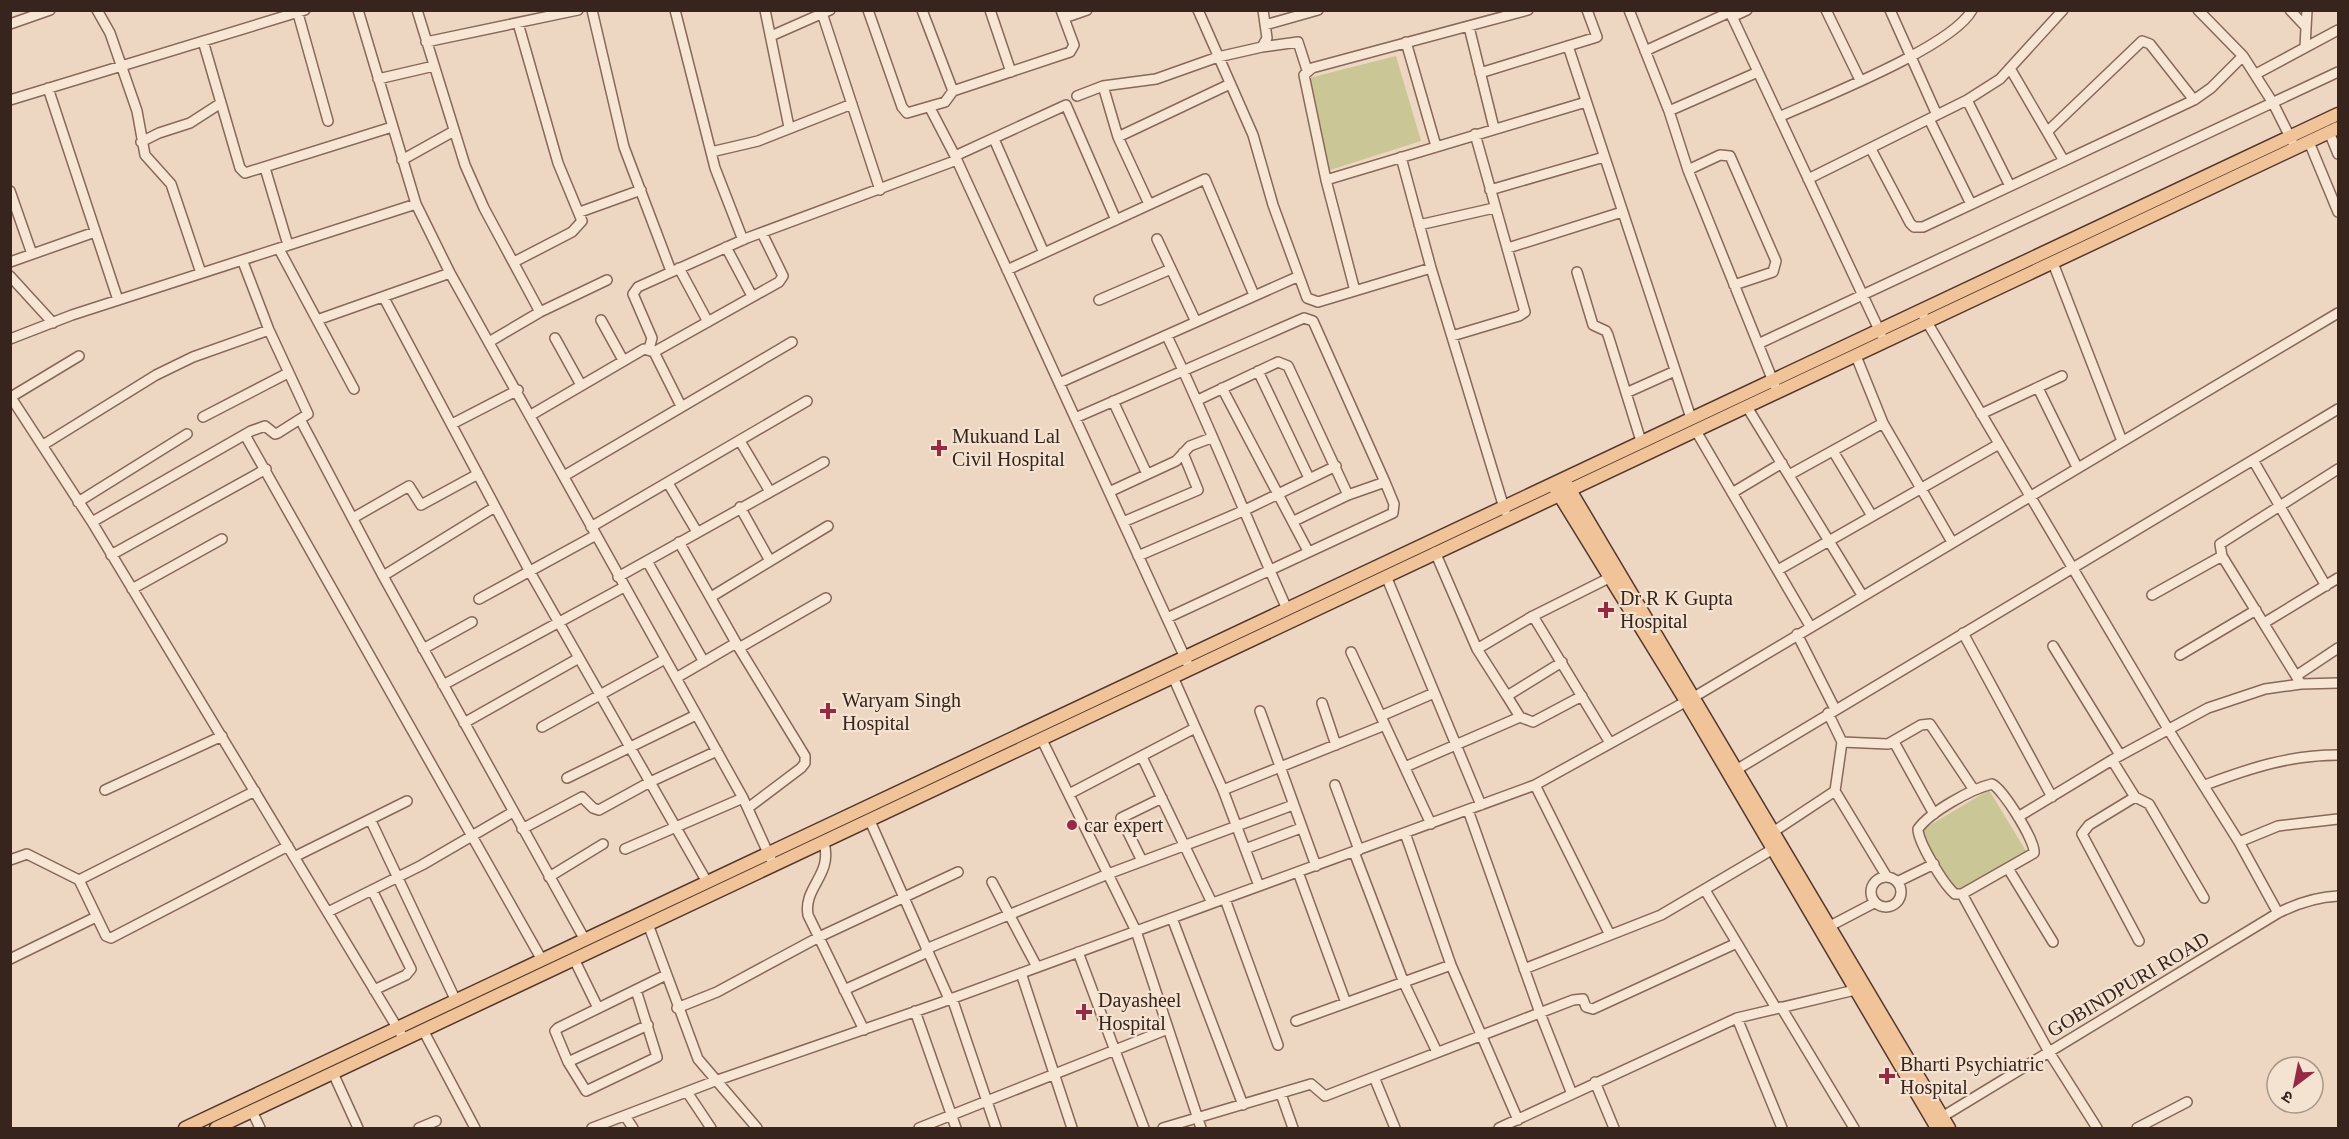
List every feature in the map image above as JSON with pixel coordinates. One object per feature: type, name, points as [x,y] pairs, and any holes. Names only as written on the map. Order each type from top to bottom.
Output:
[{"type":"main road","points":[[216,1128],[333,1073],[456,1000],[1287,609],[1561,487],[1696,431],[1856,357],[2053,263],[2293,143],[2338,114]]},
{"type":"main road","points":[[1561,487],[1641,441],[1920,311],[2293,143],[2308,142],[2334,130]]},
{"type":"main road","points":[[1561,487],[1609,578],[1736,770],[1830,926],[1940,1123]]},
{"type":"main road","points":[[1561,487],[1690,699],[1855,990],[1940,1123],[1949,1128]]},
{"type":"main road","points":[[185,1128],[400,1034],[423,1030],[1173,678],[1386,576],[1506,513]]},
{"type":"street","points":[[10,24],[50,10]]},
{"type":"street","points":[[97,10],[111,33],[137,111],[141,142],[149,162],[168,177],[201,273]]},
{"type":"street","points":[[358,10],[416,204],[450,273],[518,390],[618,577],[743,798],[774,866]]},
{"type":"street","points":[[417,10],[465,165],[540,312]]},
{"type":"street","points":[[426,42],[578,10]]},
{"type":"street","points":[[592,10],[624,147],[640,190],[675,269],[708,322]]},
{"type":"street","points":[[675,10],[711,152],[743,240]]},
{"type":"street","points":[[765,10],[789,127]]},
{"type":"street","points":[[868,10],[904,111],[910,113],[945,102],[953,91],[1073,49],[1063,14],[1087,10]]},
{"type":"street","points":[[922,10],[953,91]]},
{"type":"street","points":[[990,10],[1011,72]]},
{"type":"street","points":[[1198,10],[1253,135],[1297,277],[1306,298],[1314,302],[1431,268]]},
{"type":"street","points":[[1262,47],[1267,38],[1263,10]]},
{"type":"street","points":[[1265,25],[1318,10]]},
{"type":"street","points":[[1307,70],[1528,10]]},
{"type":"street","points":[[1480,73],[1597,38],[1587,10]]},
{"type":"street","points":[[1629,10],[1669,111],[1688,170],[1772,380],[1779,392]]},
{"type":"street","points":[[1645,51],[1731,13],[1747,10]]},
{"type":"street","points":[[1826,10],[1860,80]]},
{"type":"street","points":[[1890,10],[1912,57],[1933,117],[1971,204]]},
{"type":"street","points":[[1779,117],[1912,57],[1957,27],[1972,10]]},
{"type":"street","points":[[2048,10],[2054,21]]},
{"type":"street","points":[[1808,179],[1967,100],[2011,70],[2063,10]]},
{"type":"street","points":[[2198,10],[2256,74],[2293,143]]},
{"type":"street","points":[[2290,10],[2305,26]]},
{"type":"street","points":[[2305,47],[2307,10]]},
{"type":"street","points":[[10,100],[300,11],[328,121]]},
{"type":"street","points":[[771,36],[826,12],[852,104],[880,190]]},
{"type":"street","points":[[1731,13],[1884,343]]},
{"type":"street","points":[[513,262],[578,228],[582,221],[558,163],[518,23]]},
{"type":"street","points":[[1469,27],[1494,128]]},
{"type":"street","points":[[2256,74],[2338,30]]},
{"type":"street","points":[[203,41],[240,168],[245,173],[392,127]]},
{"type":"street","points":[[2048,131],[2142,41],[2150,44],[2194,100]]},
{"type":"street","points":[[1077,96],[1103,86],[1156,79],[1218,57],[1298,42],[1307,70],[1303,79],[1326,180],[1356,291]]},
{"type":"street","points":[[1406,42],[1436,146]]},
{"type":"street","points":[[1568,46],[1691,418]]},
{"type":"street","points":[[1871,149],[1914,227],[1923,227],[2194,100],[2211,88],[2242,56]]},
{"type":"street","points":[[378,79],[434,66]]},
{"type":"street","points":[[2011,70],[2064,161]]},
{"type":"street","points":[[1669,111],[1758,72]]},
{"type":"street","points":[[1758,344],[2338,72]]},
{"type":"street","points":[[1118,137],[1230,84]]},
{"type":"street","points":[[1103,86],[1118,137],[1149,204]]},
{"type":"street","points":[[48,88],[118,300]]},
{"type":"street","points":[[1967,100],[2010,186]]},
{"type":"street","points":[[1326,180],[1586,102]]},
{"type":"street","points":[[141,142],[159,133],[190,123],[221,103]]},
{"type":"street","points":[[711,152],[758,141],[852,104]]},
{"type":"street","points":[[681,406],[652,350],[652,338],[633,294],[638,287],[726,247],[880,190],[956,158],[1066,105],[1116,220]]},
{"type":"street","points":[[930,108],[1008,270],[1190,669]]},
{"type":"street","points":[[2334,130],[2338,154]]},
{"type":"street","points":[[402,160],[454,132]]},
{"type":"street","points":[[1452,336],[1519,316],[1525,312],[1475,134]]},
{"type":"street","points":[[994,139],[1044,253]]},
{"type":"street","points":[[2308,142],[2338,212]]},
{"type":"street","points":[[1688,170],[1720,154],[1730,156],[1776,261],[1773,272],[1734,285]]},
{"type":"street","points":[[1401,157],[1431,268],[1506,513]]},
{"type":"street","points":[[1490,190],[1605,157]]},
{"type":"street","points":[[265,168],[283,247],[317,320],[354,389]]},
{"type":"street","points":[[1008,270],[1205,179],[1254,295]]},
{"type":"street","points":[[10,190],[32,254]]},
{"type":"street","points":[[579,212],[640,190]]},
{"type":"street","points":[[10,339],[118,300],[243,262],[416,204]]},
{"type":"street","points":[[1419,225],[1494,208]]},
{"type":"street","points":[[1508,248],[1622,212]]},
{"type":"street","points":[[10,262],[95,232]]},
{"type":"street","points":[[531,414],[623,360],[644,349],[652,350],[708,322],[779,282],[783,276],[762,232]]},
{"type":"street","points":[[1157,239],[1196,322]]},
{"type":"street","points":[[726,247],[752,296]]},
{"type":"street","points":[[92,522],[245,435],[265,426],[278,434],[301,421],[309,411],[288,373],[243,262]]},
{"type":"street","points":[[2053,263],[2122,441]]},
{"type":"street","points":[[1099,300],[1171,269]]},
{"type":"street","points":[[1577,272],[1593,325],[1606,331],[1608,335],[1641,441]]},
{"type":"street","points":[[317,320],[450,273]]},
{"type":"street","points":[[10,276],[53,323]]},
{"type":"street","points":[[1059,383],[1297,277]]},
{"type":"street","points":[[489,342],[540,312],[608,280]]},
{"type":"street","points":[[384,298],[530,572],[707,882]]},
{"type":"street","points":[[1920,311],[2168,729],[2239,842],[2278,914]]},
{"type":"street","points":[[592,1128],[1536,785],[1690,699],[2338,313]]},
{"type":"street","points":[[1075,418],[1309,318],[1313,321],[1385,482],[1394,504],[1393,513],[1167,618]]},
{"type":"street","points":[[601,320],[623,360]]},
{"type":"street","points":[[43,445],[156,375],[193,357],[269,330]]},
{"type":"street","points":[[1167,336],[1198,400],[1211,438],[1245,510],[1287,609]]},
{"type":"street","points":[[555,338],[581,385]]},
{"type":"street","points":[[564,476],[792,342]]},
{"type":"street","points":[[79,356],[11,396],[92,522],[400,1034]]},
{"type":"street","points":[[1856,357],[1883,423],[1952,542]]},
{"type":"street","points":[[1198,400],[1278,362],[1288,366],[1348,495]]},
{"type":"street","points":[[1258,371],[1309,478]]},
{"type":"street","points":[[1626,393],[1675,371]]},
{"type":"street","points":[[203,417],[288,373]]},
{"type":"street","points":[[1981,414],[2062,376]]},
{"type":"street","points":[[1222,388],[1280,493],[1308,551]]},
{"type":"street","points":[[2038,388],[2077,467]]},
{"type":"street","points":[[452,424],[518,390]]},
{"type":"street","points":[[479,599],[530,572],[668,483],[807,401]]},
{"type":"street","points":[[1113,401],[1147,474]]},
{"type":"street","points":[[1747,407],[1862,595]]},
{"type":"street","points":[[1736,770],[2338,409]]},
{"type":"street","points":[[301,421],[382,576],[585,940]]},
{"type":"street","points":[[1789,475],[1883,423]]},
{"type":"street","points":[[1696,431],[1810,626]]},
{"type":"street","points":[[78,502],[187,434]]},
{"type":"street","points":[[245,435],[542,960]]},
{"type":"street","points":[[1109,492],[1176,461],[1190,446],[1211,438]]},
{"type":"street","points":[[740,441],[769,490]]},
{"type":"street","points":[[1778,570],[1999,444]]},
{"type":"street","points":[[1833,451],[1872,516]]},
{"type":"street","points":[[1123,522],[1198,490],[1183,453]]},
{"type":"street","points":[[2253,460],[2278,507],[2326,586]]},
{"type":"street","points":[[618,577],[769,490],[824,462]]},
{"type":"street","points":[[1732,493],[1782,463]]},
{"type":"street","points":[[1138,556],[1245,510],[1335,466]]},
{"type":"street","points":[[2299,680],[2222,556],[2220,544],[2338,469]]},
{"type":"street","points":[[111,555],[266,470]]},
{"type":"street","points":[[353,518],[409,486],[421,505],[478,474]]},
{"type":"street","points":[[1294,521],[1348,495],[1385,482]]},
{"type":"street","points":[[668,483],[698,532]]},
{"type":"street","points":[[382,576],[495,507]]},
{"type":"street","points":[[740,507],[770,561]]},
{"type":"street","points":[[711,597],[828,526]]},
{"type":"street","points":[[132,589],[222,539]]},
{"type":"street","points":[[680,542],[737,646],[805,756],[805,762],[748,808]]},
{"type":"street","points":[[1434,552],[1477,649],[1520,717],[1529,721],[1538,721],[1582,696]]},
{"type":"street","points":[[2152,595],[2222,556]]},
{"type":"street","points":[[647,561],[704,662]]},
{"type":"street","points":[[1386,576],[1480,805]]},
{"type":"street","points":[[1477,649],[1533,616],[1609,578]]},
{"type":"street","points":[[2264,623],[2338,578]]},
{"type":"street","points":[[443,686],[624,587]]},
{"type":"street","points":[[675,678],[826,598]]},
{"type":"street","points":[[2180,655],[2256,610]]},
{"type":"street","points":[[1533,616],[1610,743]]},
{"type":"street","points":[[423,649],[472,621]]},
{"type":"street","points":[[1963,633],[2052,797]]},
{"type":"street","points":[[1773,832],[1826,800],[1835,791],[1842,742],[1832,711],[1797,634]]},
{"type":"street","points":[[2054,646],[2116,757],[2135,797],[2149,804],[2204,898]]},
{"type":"street","points":[[2299,680],[2338,648]]},
{"type":"street","points":[[1352,652],[1431,824]]},
{"type":"street","points":[[464,723],[579,658]]},
{"type":"street","points":[[542,727],[665,659]]},
{"type":"street","points":[[1507,696],[1562,662]]},
{"type":"street","points":[[1173,678],[1223,790],[1259,886]]},
{"type":"street","points":[[2018,817],[2116,757],[2168,729],[2238,697],[2299,680],[2338,683]]},
{"type":"street","points":[[1381,716],[1434,693]]},
{"type":"street","points":[[1322,703],[1336,745]]},
{"type":"street","points":[[1260,711],[1316,866]]},
{"type":"street","points":[[567,778],[696,715]]},
{"type":"street","points":[[1405,767],[1520,717]]},
{"type":"street","points":[[1842,742],[1882,744],[1894,742],[1921,724],[1930,724],[1974,790]]},
{"type":"street","points":[[1223,790],[1385,725]]},
{"type":"street","points":[[1069,794],[1195,728]]},
{"type":"street","points":[[105,790],[222,736]]},
{"type":"street","points":[[1042,740],[1136,931],[1201,1128]]},
{"type":"street","points":[[1894,742],[1934,814]]},
{"type":"street","points":[[522,829],[582,797],[599,810],[650,782],[717,752]]},
{"type":"street","points":[[2205,785],[2252,767],[2282,759],[2306,755],[2338,755]]},
{"type":"street","points":[[1142,757],[1212,903]]},
{"type":"street","points":[[1962,894],[2032,856],[2035,849],[2018,817],[1996,786],[1992,784],[1974,790],[1934,814],[1922,823],[1918,835],[1950,890],[1962,894],[2049,1052],[2097,1128]]},
{"type":"street","points":[[1536,785],[1610,935]]},
{"type":"street","points":[[1335,786],[1404,982],[1437,1052]]},
{"type":"street","points":[[79,880],[255,791]]},
{"type":"street","points":[[1835,791],[1887,877],[1897,882],[1901,893],[1896,904],[1885,908],[1874,903],[1870,891],[1872,885],[1881,878],[1887,877]]},
{"type":"street","points":[[2135,797],[2089,825],[2082,834],[2139,941]]},
{"type":"street","points":[[626,849],[743,798]]},
{"type":"street","points":[[1142,861],[1121,818],[1161,798]]},
{"type":"street","points":[[294,857],[407,801]]},
{"type":"street","points":[[844,990],[927,950],[1108,874],[1236,824],[1293,805]]},
{"type":"street","points":[[1468,810],[1524,969],[1572,1094]]},
{"type":"street","points":[[328,912],[473,836],[513,812]]},
{"type":"street","points":[[2239,842],[2288,824],[2338,819]]},
{"type":"street","points":[[371,820],[456,1000]]},
{"type":"street","points":[[870,821],[950,999],[996,1128]]},
{"type":"street","points":[[1245,849],[1302,828]]},
{"type":"street","points":[[1405,833],[1451,965],[1479,1036],[1518,1120]]},
{"type":"street","points":[[824,843],[828,858],[807,908],[864,1030]]},
{"type":"street","points":[[549,877],[603,844]]},
{"type":"street","points":[[10,860],[27,854],[79,880],[106,936],[111,938],[288,846]]},
{"type":"street","points":[[1524,969],[1661,915],[1773,849]]},
{"type":"street","points":[[1897,882],[1934,864]]},
{"type":"street","points":[[2008,870],[2052,942]]},
{"type":"street","points":[[677,1008],[726,988],[819,937],[958,872]]},
{"type":"street","points":[[1298,872],[1346,1003]]},
{"type":"street","points":[[992,882],[1037,967]]},
{"type":"street","points":[[372,890],[411,969],[406,975],[374,990]]},
{"type":"street","points":[[1705,890],[1854,1128]]},
{"type":"street","name":"GOBINDPURI ROAD","points":[[1940,1123],[2049,1052],[2278,914],[2298,903],[2320,897],[2338,896]]},
{"type":"street","points":[[1225,899],[1278,1045]]},
{"type":"street","points":[[1830,926],[1874,903]]},
{"type":"street","points":[[10,959],[96,917]]},
{"type":"street","points":[[1172,918],[1243,1105]]},
{"type":"street","points":[[648,924],[677,1008],[698,1059],[715,1082],[757,1128]]},
{"type":"street","points":[[1162,1128],[1311,1084],[1325,1096],[1580,998],[1588,1009],[1593,1009],[1737,943]]},
{"type":"street","points":[[1078,952],[1113,1052],[1144,1128]]},
{"type":"street","points":[[574,959],[598,1008]]},
{"type":"street","points":[[1296,1021],[1451,965]]},
{"type":"street","points":[[1021,973],[1072,1128]]},
{"type":"street","points":[[636,990],[657,1057],[591,1090],[581,1088],[555,1031],[598,1008],[666,975]]},
{"type":"street","points":[[1499,1128],[1594,1082],[1737,1018],[1855,990]]},
{"type":"street","points":[[915,1011],[956,1128]]},
{"type":"street","points":[[1737,1018],[1782,1128]]},
{"type":"street","points":[[568,1062],[648,1025]]},
{"type":"street","points":[[919,1128],[1055,1076],[1168,1029]]},
{"type":"street","points":[[423,1030],[475,1128]]},
{"type":"street","points":[[333,1073],[358,1128]]},
{"type":"street","points":[[1374,1077],[1395,1128]]},
{"type":"street","points":[[1594,1082],[1614,1128]]},
{"type":"street","points":[[687,1092],[711,1128]]},
{"type":"street","points":[[1281,1094],[1293,1128]]},
{"type":"street","points":[[2137,1128],[2187,1102]]},
{"type":"street","points":[[252,1112],[260,1128]]},
{"type":"street","points":[[625,1116],[633,1128]]},
{"type":"street","points":[[419,1128],[436,1121]]},
{"type":"shaded area","points":[[1396,56],[1421,141],[1327,171],[1309,78]]},
{"type":"shaded area","points":[[1989,790],[2026,851],[1957,892],[1920,831]]},
{"type":"place","name":"Mukuand Lal Civil Hospital","points":[[939,448]]},
{"type":"place","name":"Dr R K Gupta Hospital","points":[[1606,610]]},
{"type":"place","name":"Waryam Singh Hospital","points":[[828,711]]},
{"type":"place","name":"car expert","points":[[1072,825]]},
{"type":"place","name":"Dayasheel Hospital","points":[[1084,1012]]},
{"type":"place","name":"Bharti Psychiatric Hospital","points":[[1887,1076]]}]
